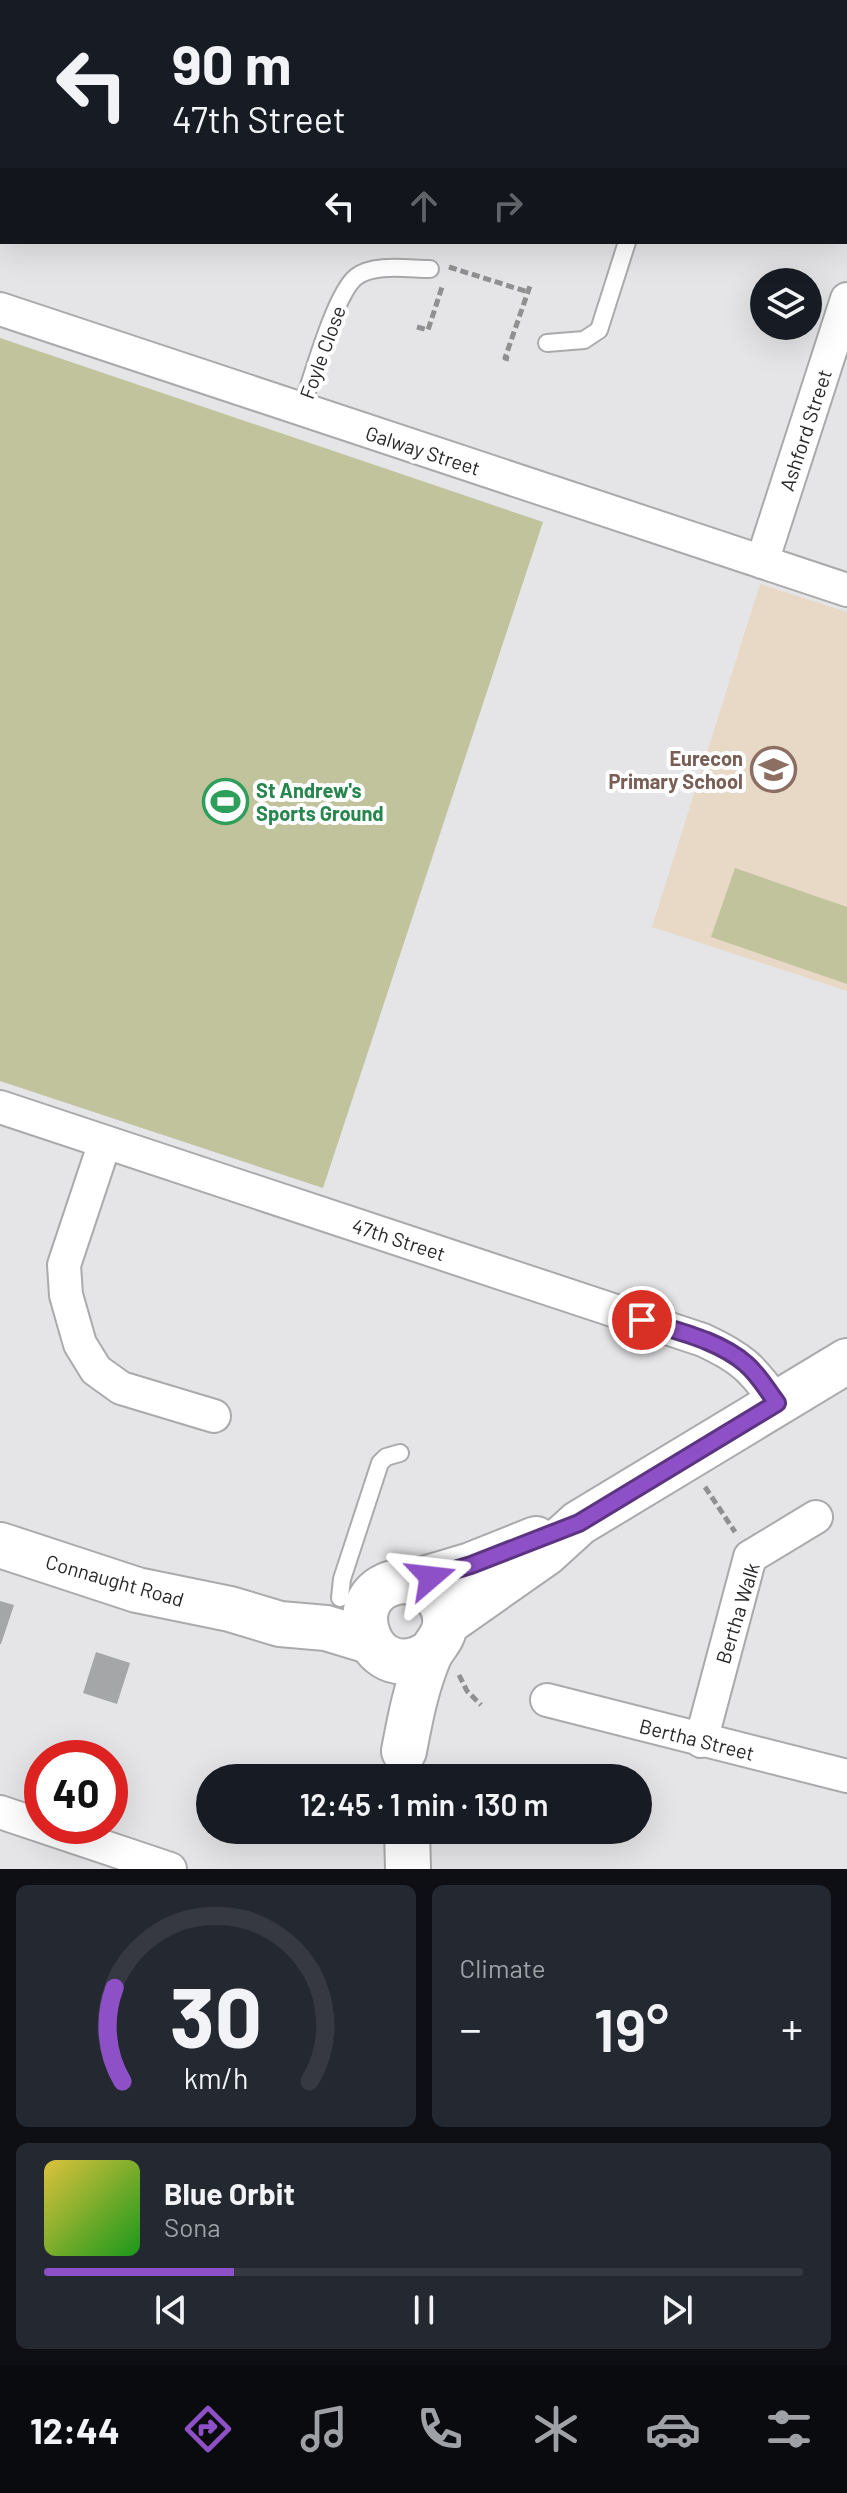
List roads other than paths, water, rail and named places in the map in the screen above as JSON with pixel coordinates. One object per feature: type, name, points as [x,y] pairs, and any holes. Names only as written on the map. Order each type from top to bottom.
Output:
[{"type":"street","name":"Ashford Street","points":[[762,562],[847,299]]},
{"type":"street","name":"Galway Street","points":[[0,309],[847,590]]},
{"type":"street","name":"47th Street","points":[[0,1107],[703,1340],[744,1361],[777,1403]]},
{"type":"street","points":[[105,1142],[64,1265],[66,1295],[80,1344],[96,1370],[121,1388],[214,1416]]},
{"type":"street","name":"Connaught Road","points":[[230,1609],[376,1591],[471,1565],[579,1523],[847,1361]]},
{"type":"street","name":"Bertha Walk","points":[[701,1741],[750,1557],[816,1517]]},
{"type":"street","name":"Connaught Road","points":[[444,1649],[579,1523]]},
{"type":"street","name":"Connaught Road","points":[[0,1545],[137,1590],[230,1609],[261,1620],[326,1628],[376,1648]]},
{"type":"street","points":[[405,1764],[376,1648],[364,1618],[376,1591],[427,1587],[439,1599],[445,1614],[444,1649],[416,1693],[405,1764]]},
{"type":"street","points":[[376,1648],[403,1662],[444,1649]]},
{"type":"street","name":"Bertha Street","points":[[547,1700],[847,1776]]},
{"type":"street","points":[[0,1812],[170,1869]]},
{"type":"street","points":[[407,1844],[408,1869]]},
{"type":"lane","points":[[547,343],[584,340],[599,330],[626,244]]},
{"type":"lane","name":"Foyle Close","points":[[301,410],[337,309],[356,277],[369,271],[430,269]]},
{"type":"lane","points":[[376,1591],[342,1579],[380,1463],[386,1457],[400,1453]]},
{"type":"place","name":"Eurecon Primary School","points":[[774,770]]},
{"type":"place","name":"St Andrew's Sports Ground","points":[[225,802]]}]
